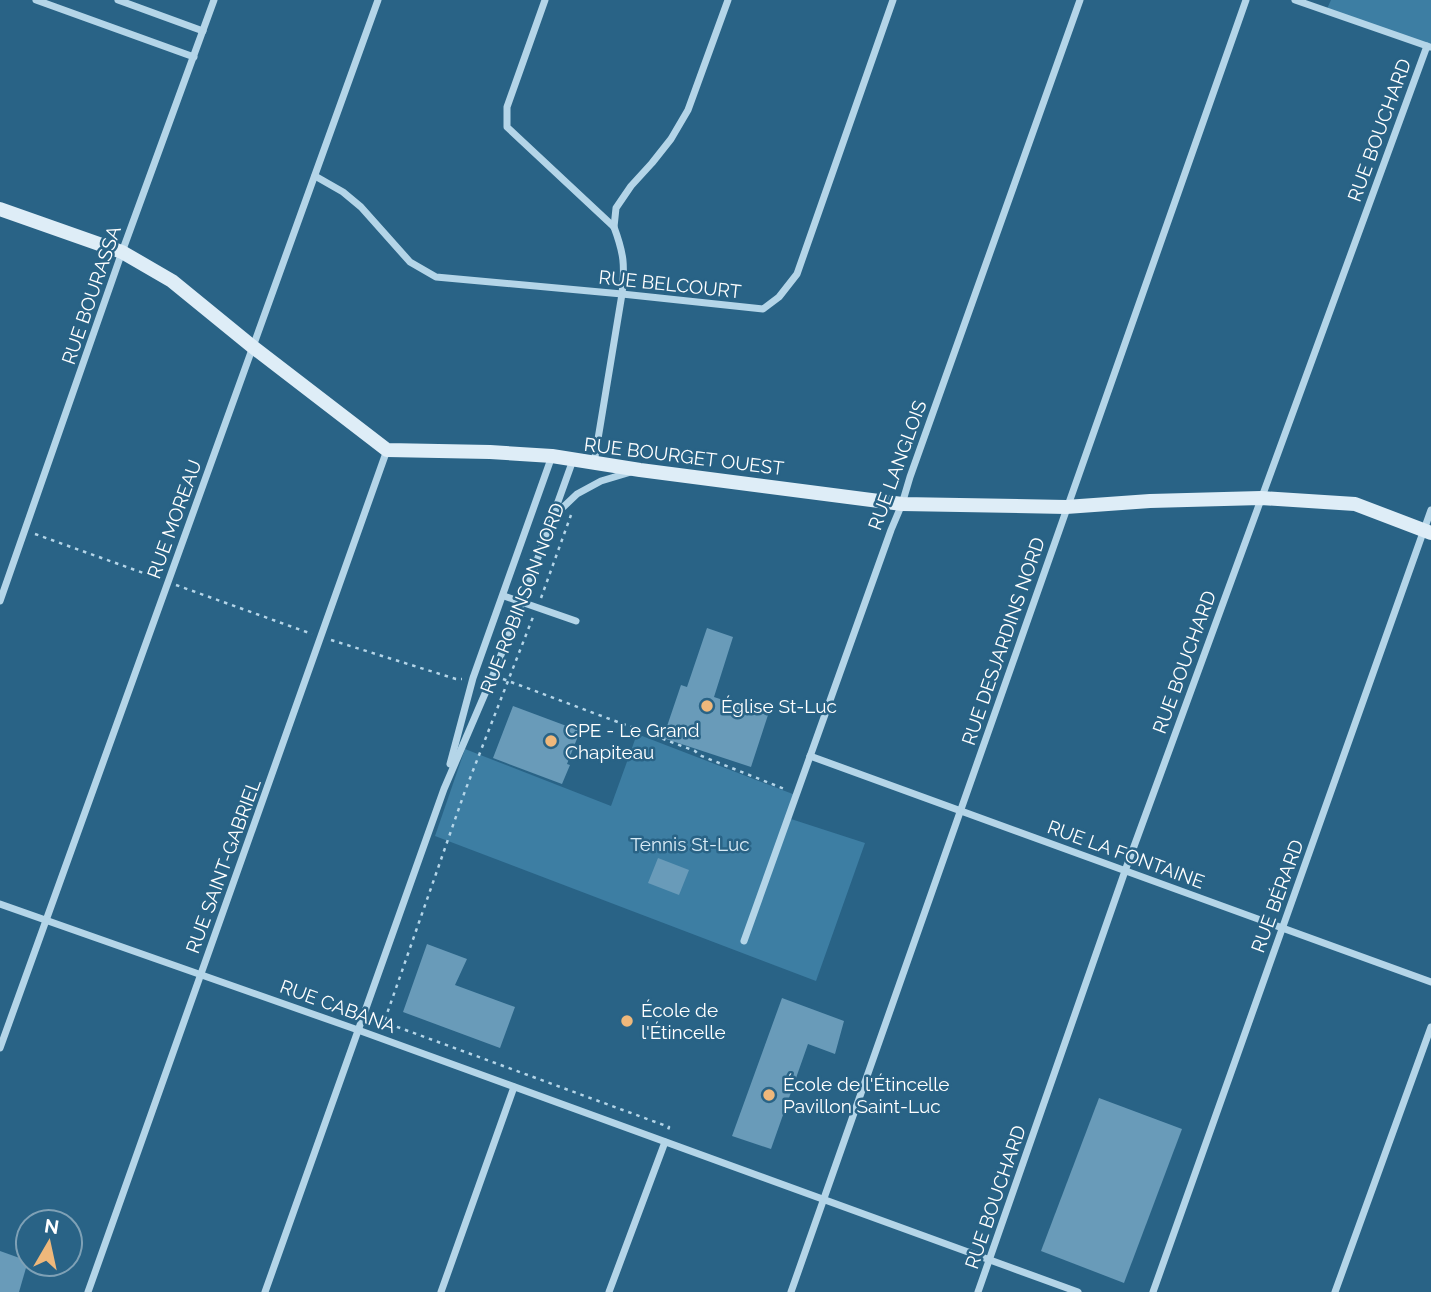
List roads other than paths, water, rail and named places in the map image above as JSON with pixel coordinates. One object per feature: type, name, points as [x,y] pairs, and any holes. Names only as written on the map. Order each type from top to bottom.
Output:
[{"type":"street","points":[[36,0],[194,57]]},
{"type":"street","points":[[118,0],[203,32]]},
{"type":"street","name":"RUE BOURASSA","points":[[0,601],[122,252],[214,0]]},
{"type":"street","name":"RUE MOREAU","points":[[0,1048],[378,0]]},
{"type":"street","points":[[545,0],[507,107],[507,127],[614,227]]},
{"type":"street","points":[[594,463],[625,267],[614,227],[616,208],[671,139],[688,110],[728,0]]},
{"type":"street","name":"RUE BELCOURT","points":[[315,176],[343,192],[361,207],[410,262],[436,277],[764,309],[779,297],[797,274],[893,0]]},
{"type":"street","name":"RUE LANGLOIS","points":[[744,942],[1080,0]]},
{"type":"street","name":"RUE DESJARDINS NORD","points":[[791,1292],[1246,0]]},
{"type":"street","points":[[1295,0],[1429,46]]},
{"type":"street","name":"RUE BOUCHARD","points":[[978,1292],[1125,871],[1429,46]]},
{"type":"street","points":[[0,209],[122,252],[172,281],[253,348],[387,450]]},
{"type":"street","name":"RUE BOURGET OUEST","points":[[387,450],[552,456],[902,504],[1066,508],[1150,501],[1261,498],[1355,504],[1427,531]]},
{"type":"street","name":"RUE SAINT-GABRIEL","points":[[88,1292],[387,450]]},
{"type":"street","name":"RUE ROBINSON NORD","points":[[444,789],[473,678],[552,456]]},
{"type":"street","name":"RUE ROBINSON NORD","points":[[265,1292],[444,789],[522,602],[573,460]]},
{"type":"street","points":[[553,515],[577,494],[601,481],[640,470]]},
{"type":"street","name":"RUE BÉRARD","points":[[1153,1292],[1427,531],[1431,510]]},
{"type":"street","points":[[504,596],[576,621]]},
{"type":"street","name":"RUE LA FONTAINE","points":[[810,756],[1431,982]]},
{"type":"street","name":"RUE CABANA","points":[[0,904],[379,1037],[1078,1292]]},
{"type":"street","points":[[1335,1292],[1431,1027]]},
{"type":"street","points":[[441,1292],[514,1087]]},
{"type":"street","points":[[609,1292],[665,1142]]},
{"type":"place","name":"Église St-Luc","points":[[707,706]]},
{"type":"place","name":"CPE - Le Grand Chapiteau","points":[[551,741]]},
{"type":"place","name":"École de l'Étincelle","points":[[627,1021]]},
{"type":"place","name":"École de l'Étincelle Pavillon Saint-Luc","points":[[769,1095]]},
{"type":"park label","name":"Tennis St-Luc","points":[[690,844]]}]
